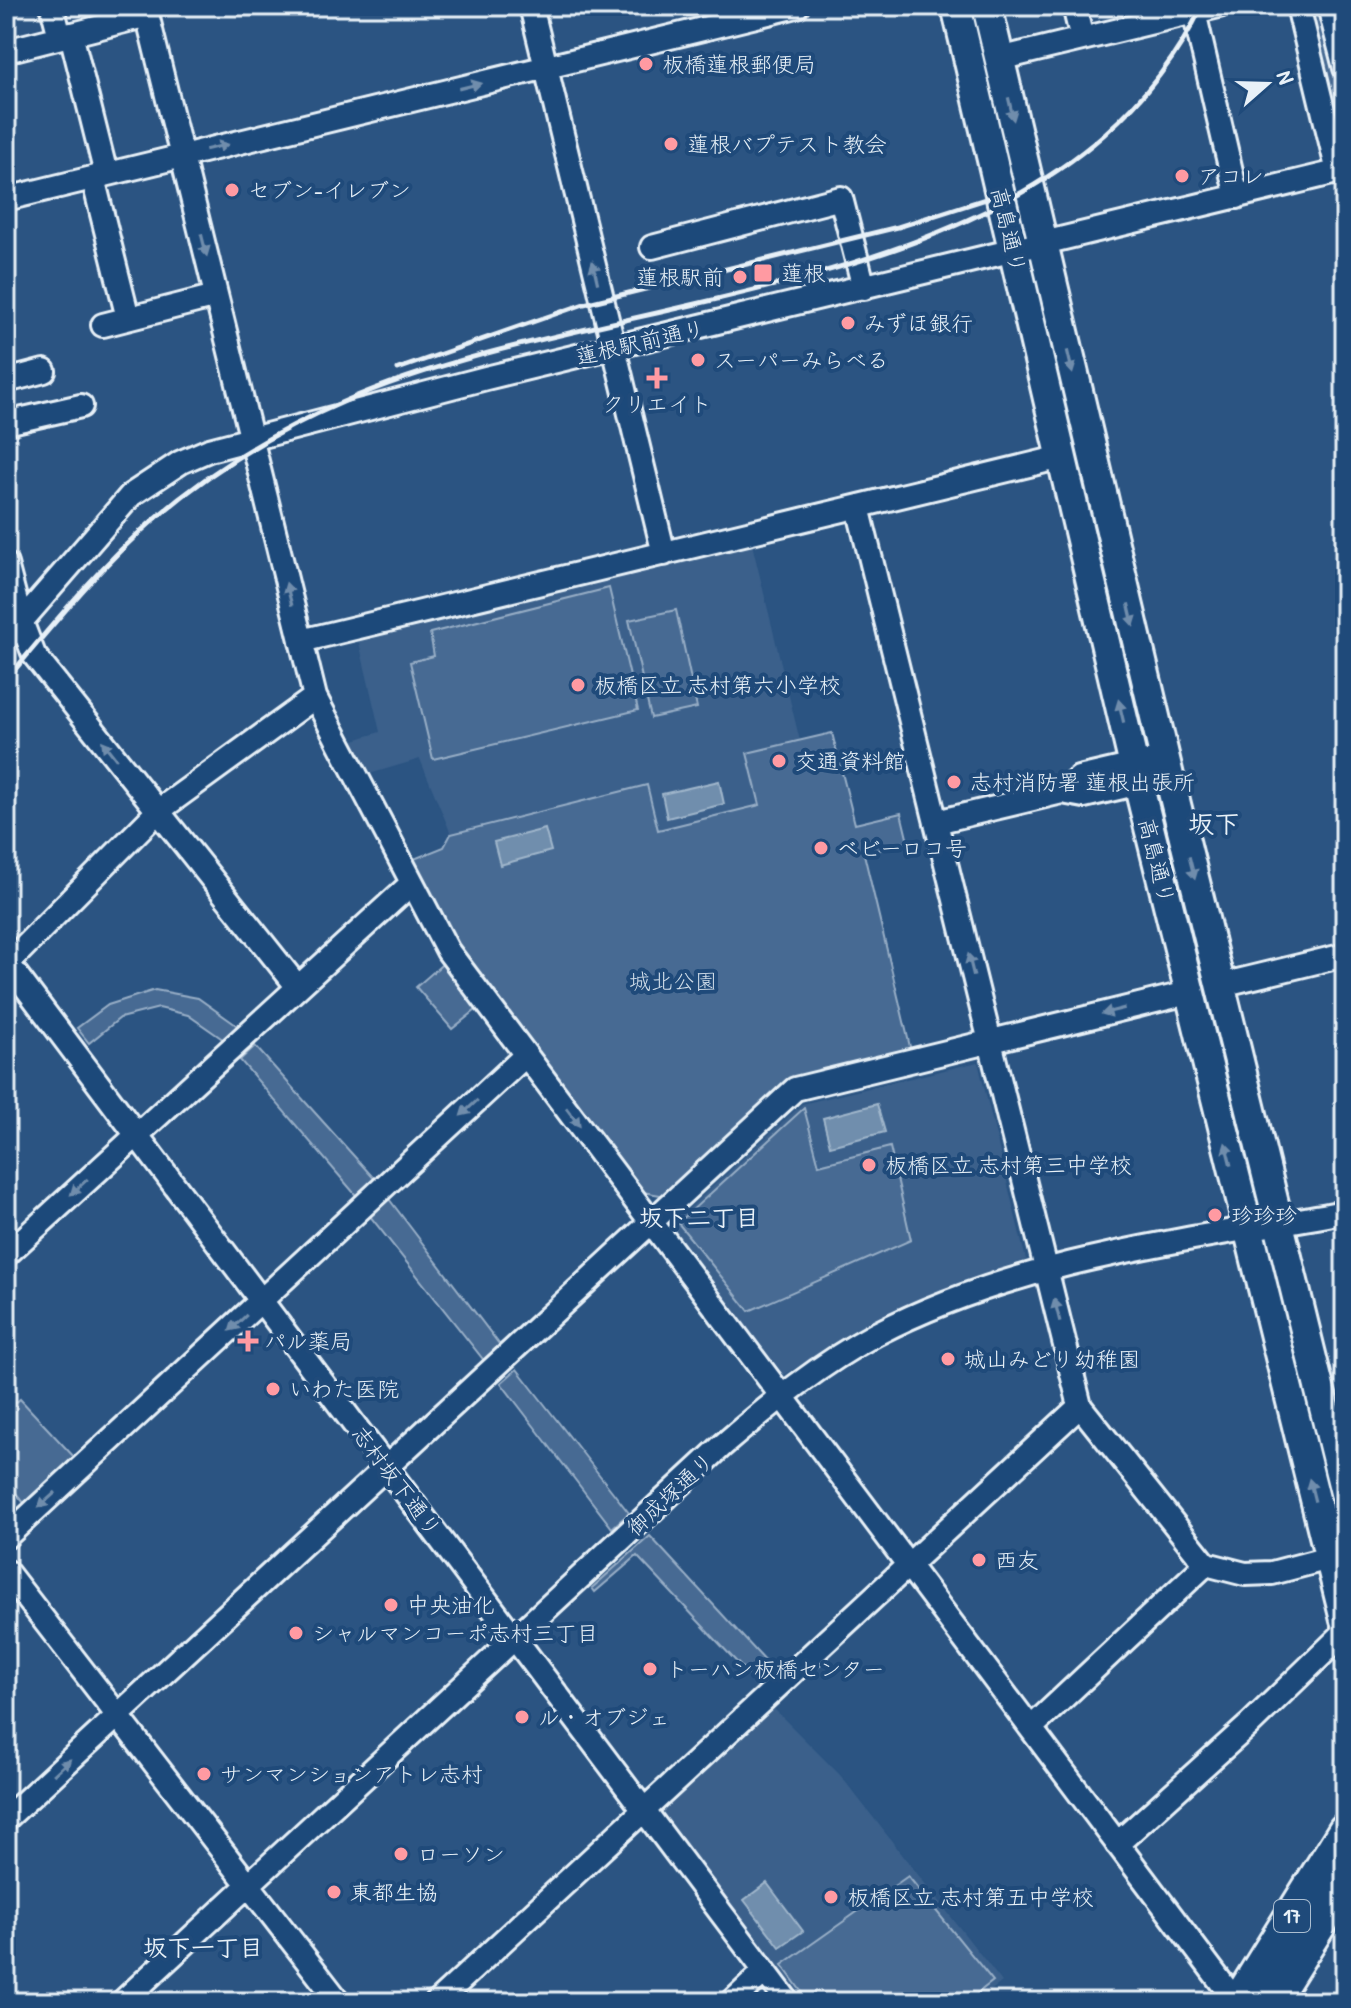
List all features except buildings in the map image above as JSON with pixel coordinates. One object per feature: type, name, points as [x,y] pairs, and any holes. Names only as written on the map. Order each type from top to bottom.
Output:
[{"type":"highway","name":"17","points":[[1237,2002],[1345,1830]]},
{"type":"highway","name":"17","points":[[1277,1999],[1345,1884]]},
{"type":"main road","name":"高島通り","points":[[956,6],[1188,993],[1345,1620]]},
{"type":"main road","name":"高島通り","points":[[987,6],[1167,767],[1345,1493]]},
{"type":"street","points":[[52,6],[66,35],[100,176],[128,318]]},
{"type":"street","points":[[531,6],[664,554]]},
{"type":"street","points":[[6,199],[797,6]]},
{"type":"street","points":[[1074,6],[1082,39]]},
{"type":"street","points":[[999,59],[1219,6]]},
{"type":"street","points":[[1298,6],[1341,171]]},
{"type":"street","points":[[1329,6],[1345,68]]},
{"type":"street","points":[[6,51],[147,10],[315,697],[448,951],[1237,2002]]},
{"type":"street","points":[[1194,12],[1237,197]]},
{"type":"street","name":"蓮根駅前通り","points":[[6,639],[131,495],[181,462],[209,450],[250,437],[1341,171]]},
{"type":"street","points":[[652,247],[841,198],[864,288]]},
{"type":"street","points":[[103,325],[216,296]]},
{"type":"street","points":[[6,381],[44,371]]},
{"type":"street","points":[[6,423],[81,406]]},
{"type":"street","points":[[301,641],[1062,457]]},
{"type":"street","points":[[858,507],[1080,1406],[1206,1564],[1245,1574],[1272,1573],[1329,1558]]},
{"type":"street","points":[[6,564],[21,621],[34,655],[297,986]]},
{"type":"street","points":[[7,963],[158,811],[315,697]]},
{"type":"street","points":[[936,822],[1062,792],[1084,796],[1136,774],[1167,767]]},
{"type":"street","points":[[6,1255],[412,883]]},
{"type":"street","points":[[1221,985],[1345,955]]},
{"type":"street","name":"志村坂下通り","points":[[7,963],[788,2002]]},
{"type":"street","points":[[6,1819],[795,1089],[1188,993]]},
{"type":"street","points":[[6,1537],[526,1055]]},
{"type":"street","name":"御成塚通り","points":[[122,2002],[723,1445],[782,1396],[842,1353],[907,1319],[1047,1269],[1345,1212]]},
{"type":"street","points":[[437,2002],[1080,1406]]},
{"type":"street","points":[[1031,1728],[1206,1564]]},
{"type":"street","points":[[6,1571],[339,2002]]},
{"type":"street","points":[[1117,1844],[1249,1725],[1345,1632]]},
{"type":"street","points":[[732,2002],[765,1971]]},
{"type":"shaded area","name":"板橋区立 志村第六小学校","points":[[751,540],[800,741],[747,753],[760,805],[657,830],[647,785],[451,834],[420,759],[366,775],[351,741],[380,732],[358,638]]},
{"type":"shaded area","points":[[719,781],[724,804],[667,818],[662,794]]},
{"type":"shaded area","points":[[545,829],[551,851],[500,865],[494,842]]},
{"type":"shaded area","name":"板橋区立 志村第三中学校","points":[[978,1062],[1026,1260],[962,1281],[899,1307],[784,1375],[670,1226],[802,1104]]},
{"type":"shaded area","points":[[877,1104],[885,1132],[830,1146],[823,1118]]},
{"type":"shaded area","name":"板橋区立 志村第五中学校","points":[[773,1708],[840,1775],[1002,1982],[976,2002],[805,2002],[663,1813],[664,1806]]},
{"type":"shaded area","points":[[767,1883],[803,1931],[780,1947],[744,1900]]},
{"type":"green space","points":[[1306,6],[1321,6],[1345,104],[1345,153],[1342,153]]},
{"type":"green space","points":[[609,588],[638,710],[433,759],[410,662],[434,656],[430,633]]},
{"type":"green space","points":[[676,610],[697,708],[651,718],[629,620]]},
{"type":"green space","name":"城北公園","points":[[832,733],[855,824],[901,813],[908,842],[864,854],[911,1051],[791,1079],[666,1196],[637,1191],[450,939],[409,861],[444,847],[451,834],[647,785],[658,830],[760,805],[747,753]]},
{"type":"green space","points":[[446,961],[481,1006],[452,1029],[416,987]]},
{"type":"green space","points":[[155,990],[198,998],[239,1027],[224,1040],[188,1015],[159,1008],[120,1018],[89,1043],[77,1028],[108,1005]]},
{"type":"green space","points":[[255,1046],[379,1184],[360,1200],[240,1060]]},
{"type":"green space","points":[[804,1108],[819,1165],[890,1147],[911,1240],[749,1311],[678,1223]]},
{"type":"green space","points":[[389,1199],[502,1348],[486,1363],[370,1216]]},
{"type":"green space","points":[[517,1369],[629,1513],[612,1528],[501,1383]]},
{"type":"green space","points":[[20,1399],[75,1458],[24,1503],[6,1481],[6,1411]]},
{"type":"green space","points":[[650,1536],[780,1677],[764,1691],[637,1556],[595,1592],[592,1588]]},
{"type":"green space","points":[[908,1876],[993,1981],[966,2002],[809,2002],[782,1965]]},
{"type":"railway","points":[[6,680],[75,598],[130,541],[194,487],[266,440],[343,402],[451,363],[819,273],[937,233],[1044,179],[1134,105],[1202,6]]},
{"type":"railway","points":[[398,369],[584,304],[898,227],[989,198]]},
{"type":"place","name":"板橋蓮根郵便局","points":[[646,64]]},
{"type":"place","name":"蓮根バプテスト教会","points":[[671,144]]},
{"type":"place","name":"アコレ","points":[[1182,176]]},
{"type":"place","name":"セブン-イレブン","points":[[232,190]]},
{"type":"place","name":"蓮根","points":[[763,273]]},
{"type":"place","name":"蓮根駅前","points":[[740,277]]},
{"type":"place","name":"みずほ銀行","points":[[848,323]]},
{"type":"place","name":"スーパーみらべる","points":[[698,360]]},
{"type":"place","name":"クリエイト","points":[[657,378]]},
{"type":"place","name":"板橋区立 志村第六小学校","points":[[578,685]]},
{"type":"place","name":"交通資料館","points":[[779,761]]},
{"type":"place","name":"志村消防署 蓮根出張所","points":[[954,782]]},
{"type":"place","name":"ベビーロコ号","points":[[821,848]]},
{"type":"place","name":"板橋区立 志村第三中学校","points":[[869,1165]]},
{"type":"place","name":"珍珍珍","points":[[1215,1215]]},
{"type":"place","name":"パル薬局","points":[[248,1341]]},
{"type":"place","name":"城山みどり幼稚園","points":[[948,1359]]},
{"type":"place","name":"いわた医院","points":[[273,1389]]},
{"type":"place","name":"西友","points":[[979,1560]]},
{"type":"place","name":"中央油化","points":[[391,1605]]},
{"type":"place","name":"シャルマンコーポ志村三丁目","points":[[296,1633]]},
{"type":"place","name":"トーハン板橋センター","points":[[650,1669]]},
{"type":"place","name":"ル・オブジェ","points":[[522,1717]]},
{"type":"place","name":"サンマンションアトレ志村","points":[[204,1774]]},
{"type":"place","name":"ローソン","points":[[401,1854]]},
{"type":"place","name":"東都生協","points":[[334,1892]]},
{"type":"place","name":"板橋区立 志村第五中学校","points":[[831,1897]]},
{"type":"district","name":"坂下","points":[[1214,824]]},
{"type":"district","name":"坂下二丁目","points":[[699,1218]]},
{"type":"district","name":"坂下一丁目","points":[[203,1948]]}]
